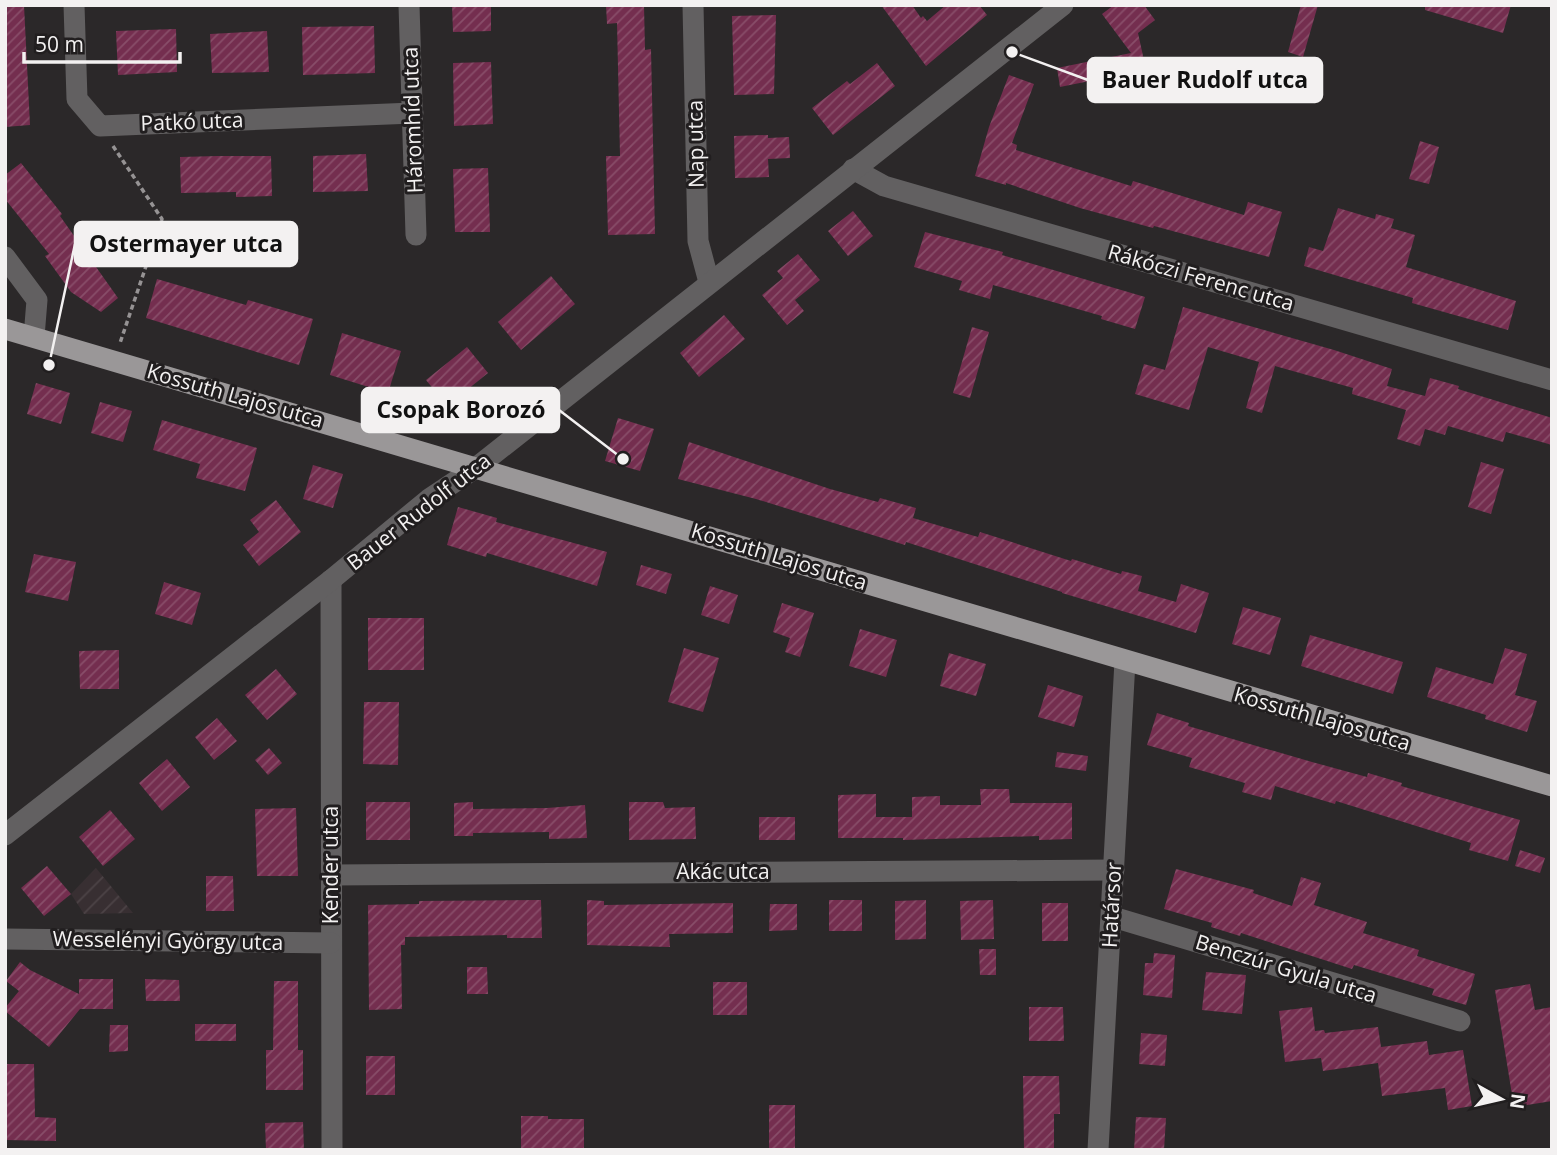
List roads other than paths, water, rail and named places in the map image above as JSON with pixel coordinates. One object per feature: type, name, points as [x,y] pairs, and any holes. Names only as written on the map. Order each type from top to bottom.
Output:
[{"type":"main road","name":"Kossuth Lajos utca","points":[[5,329],[1552,786]]},
{"type":"street","name":"Patkó utca","points":[[74,5],[77,99],[100,126],[413,113]]},
{"type":"street","name":"Háromhíd utca","points":[[409,5],[416,235]]},
{"type":"street","name":"Nap utca","points":[[694,5],[698,240],[709,282]]},
{"type":"street","name":"Bauer Rudolf utca","points":[[5,835],[331,580],[429,499],[477,467],[1063,5]]},
{"type":"street","name":"Rákóczi Ferenc utca","points":[[853,169],[884,186],[1552,380]]},
{"type":"street","points":[[5,257],[37,300],[34,337]]},
{"type":"street","name":"Kender utca","points":[[331,580],[332,1150]]},
{"type":"street","name":"Határsor","points":[[1098,1150],[1125,661]]},
{"type":"street","name":"Akác utca","points":[[332,875],[1114,870]]},
{"type":"street","name":"Benczúr Gyula utca","points":[[1112,917],[1460,1021]]},
{"type":"street","name":"Wesselényi György utca","points":[[5,939],[331,943]]},
{"type":"place","name":"Bauer Rudolf utca","points":[[1012,52]]},
{"type":"place","name":"Ostermayer utca","points":[[49,365]]},
{"type":"place","name":"Csopak Borozó","points":[[623,459]]}]
